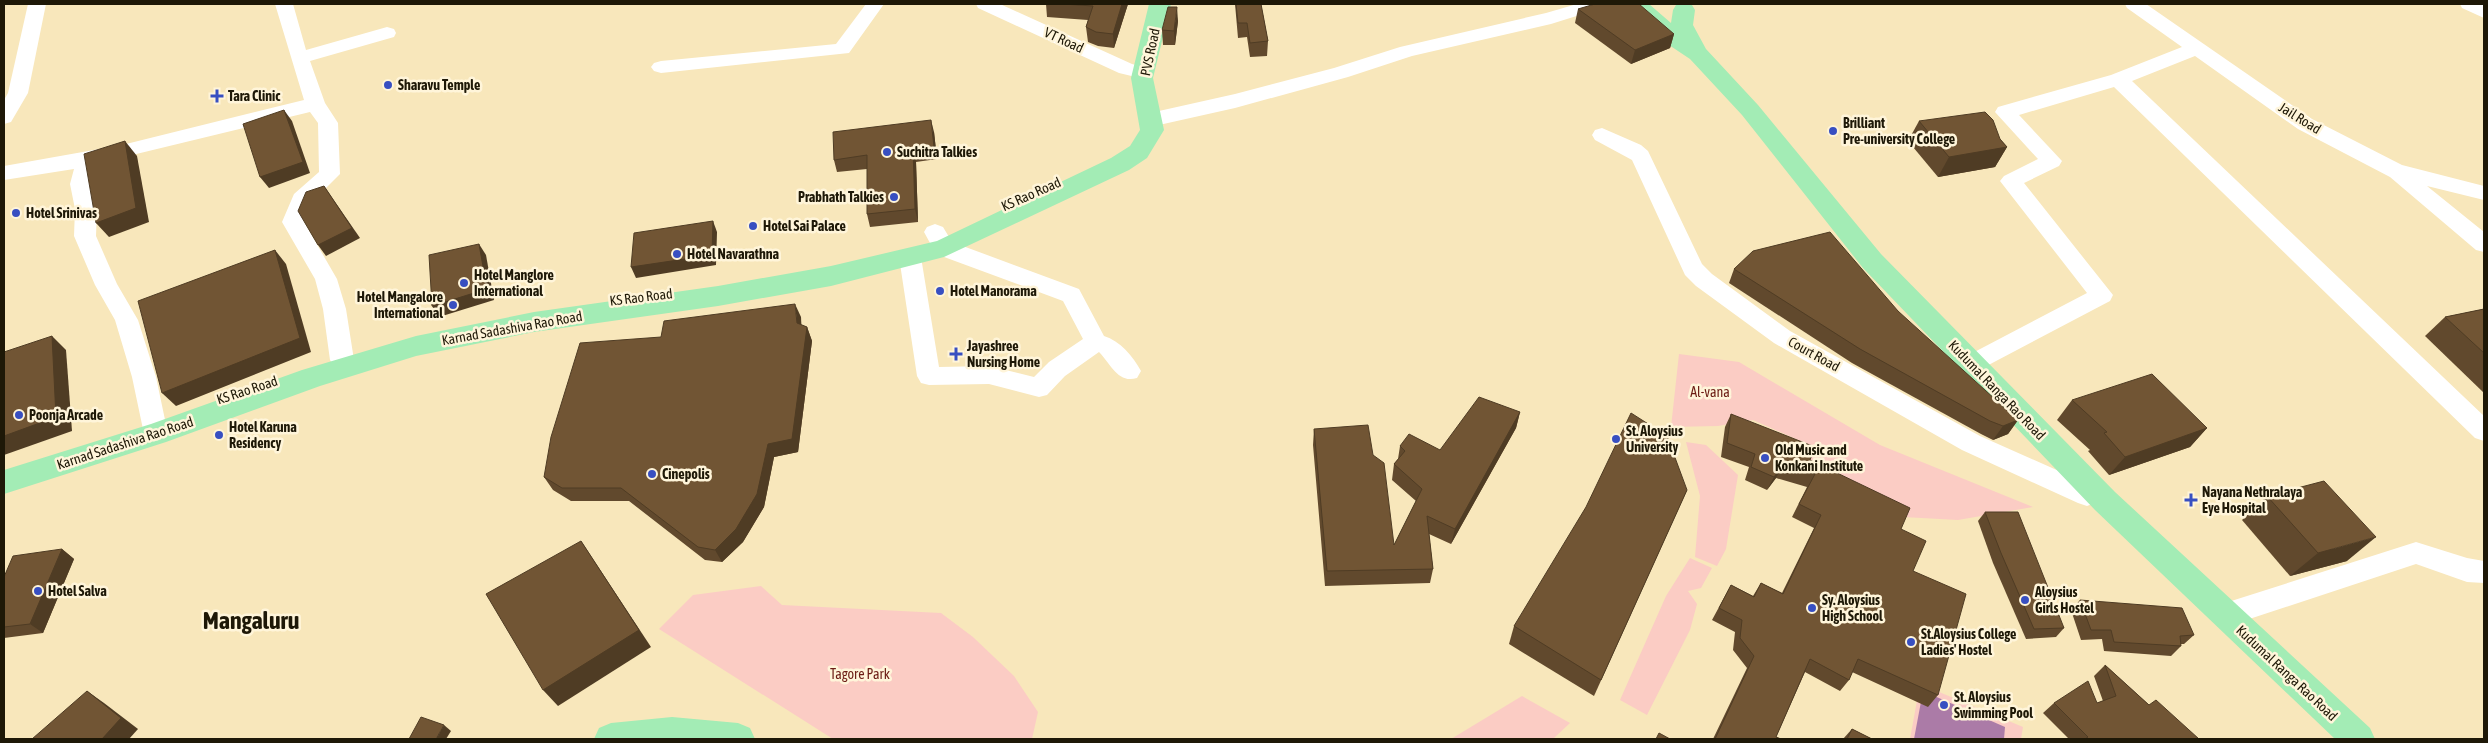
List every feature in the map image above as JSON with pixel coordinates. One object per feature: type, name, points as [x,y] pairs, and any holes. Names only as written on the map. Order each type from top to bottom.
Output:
[{"type":"main road","name":"KS Rao Road","points":[[4,468],[154,428],[342,360],[454,329],[573,306],[718,288],[940,240],[993,211],[1095,165],[1127,147],[1137,123],[1135,71],[1142,4]]},
{"type":"main road","name":"PVS Road","points":[[1151,125],[1142,78],[1135,71],[1160,4]]},
{"type":"main road","name":"Kudumal Ranga Rao Road","points":[[1661,9],[1677,40],[1692,46],[1750,110],[1872,261],[2102,504],[2358,739]]},
{"type":"main road","name":"Karnad Sadashiva Rao Road","points":[[4,482],[154,428],[416,346],[534,322],[718,296],[831,276],[910,256],[940,240],[1120,164],[1139,152],[1151,125]]},
{"type":"main road","points":[[611,739],[672,733],[738,739]]},
{"type":"street","points":[[4,117],[18,93],[37,4]]},
{"type":"street","points":[[284,4],[299,58],[315,104],[328,123],[330,174],[302,199],[293,222],[311,249],[326,280],[332,298],[342,360]]},
{"type":"street","points":[[661,67],[842,49],[875,4]]},
{"type":"street","name":"VT Road","points":[[985,4],[1135,71]]},
{"type":"street","points":[[1151,125],[1341,73],[1408,52],[1551,18],[1595,4]]},
{"type":"street","name":"Jail Road","points":[[2134,4],[2305,124],[2396,171],[2484,193]]},
{"type":"street","points":[[2469,4],[2484,12]]},
{"type":"street","points":[[299,58],[387,33]]},
{"type":"street","points":[[1971,364],[2102,295],[2011,181],[2052,161],[2005,112],[2118,79],[2197,48]]},
{"type":"street","points":[[2118,79],[2484,432]]},
{"type":"street","points":[[4,173],[57,167],[315,104]]},
{"type":"street","name":"Court Road","points":[[1602,135],[1634,150],[1640,156],[1693,269],[1704,280],[1782,337],[1971,443],[2087,494],[2102,504]]},
{"type":"street","points":[[86,160],[81,184],[86,210],[85,236],[106,285],[126,320],[144,377],[154,428]]},
{"type":"street","points":[[2396,171],[2484,244]]},
{"type":"street","points":[[940,240],[1071,295],[1096,342],[1108,346],[1129,371]]},
{"type":"street","points":[[910,256],[929,376],[989,375],[1039,388],[1056,369],[1096,342]]},
{"type":"street","points":[[2225,615],[2416,553],[2433,556],[2475,573],[2484,572]]},
{"type":"green space","name":"Al-vana","points":[[1679,354],[1739,362],[1880,445],[2033,507],[1958,520],[1903,517],[1809,474],[1802,455],[1807,444],[1753,420],[1718,426],[1671,427]]},
{"type":"green space","points":[[1686,442],[1706,445],[1738,475],[1726,549],[1717,566],[1695,557],[1700,496]]},
{"type":"green space","points":[[1690,558],[1712,568],[1701,588],[1688,591],[1697,604],[1690,630],[1647,715],[1620,700],[1666,596]]},
{"type":"green space","name":"Tagore Park","points":[[761,586],[782,605],[941,613],[973,637],[1014,676],[1038,712],[1032,739],[833,739],[659,629],[693,595]]},
{"type":"green space","name":"St. Aloysius Swimming Pool","points":[[1920,684],[2023,727],[2021,739],[1910,739]]},
{"type":"green space","points":[[1522,696],[1570,723],[1553,739],[1451,739]]},
{"type":"shaded area","name":"St. Aloysius Swimming Pool","points":[[1923,691],[2005,727],[2004,739],[1914,739]]},
{"type":"building","points":[[1063,4],[1122,4],[1113,34],[1096,32],[1086,27],[1093,6]]},
{"type":"building","points":[[1236,4],[1261,4],[1268,41],[1250,43],[1247,23],[1238,23]]},
{"type":"building","points":[[1595,4],[1639,4],[1674,34],[1635,50],[1578,9]]},
{"type":"building","points":[[1168,7],[1177,7],[1174,31],[1162,30]]},
{"type":"building","points":[[284,110],[303,162],[260,177],[243,124]]},
{"type":"building","points":[[1985,112],[1993,120],[2000,139],[2007,147],[1949,157],[1919,121]]},
{"type":"building","points":[[931,120],[934,147],[913,149],[915,209],[867,214],[867,155],[834,160],[833,132]]},
{"type":"building","points":[[125,141],[136,208],[96,223],[84,154]]},
{"type":"building","points":[[324,186],[352,228],[318,245],[298,211],[306,192]]},
{"type":"building","name":"Hotel Navarathna","points":[[713,221],[712,255],[631,267],[634,233]]},
{"type":"building","points":[[1830,232],[1898,311],[2018,420],[2003,426],[1990,421],[1860,349],[1734,269],[1753,251]]},
{"type":"building","name":"Hotel Manglore International","points":[[479,244],[487,289],[432,306],[429,255]]},
{"type":"building","points":[[275,250],[300,338],[162,393],[138,301]]},
{"type":"building","points":[[795,304],[797,323],[807,327],[792,439],[768,444],[757,494],[736,529],[715,550],[698,547],[621,488],[562,488],[544,477],[551,437],[580,343],[661,337],[664,321]]},
{"type":"building","points":[[2484,309],[2484,353],[2445,317]]},
{"type":"building","name":"Poonja Arcade","points":[[52,336],[56,417],[4,436],[4,352]]},
{"type":"building","points":[[2152,374],[2207,428],[2125,457],[2104,433],[2107,432],[2072,400]]},
{"type":"building","points":[[1479,397],[1520,412],[1455,529],[1427,516],[1433,569],[1327,571],[1314,429],[1368,425],[1373,455],[1384,463],[1394,545],[1422,489],[1394,464],[1405,451],[1400,446],[1409,434],[1440,450]]},
{"type":"building","name":"St. Aloysius University","points":[[1631,413],[1667,436],[1687,490],[1601,680],[1514,626],[1586,507]]},
{"type":"building","name":"Sy. Aloysius High School","points":[[1731,414],[1815,447],[1810,460],[1910,508],[1901,529],[1926,541],[1913,571],[1966,594],[1938,695],[1858,659],[1849,680],[1810,659],[1776,737],[1781,739],[1715,739],[1754,656],[1740,638],[1742,620],[1719,608],[1731,585],[1754,597],[1761,583],[1783,594],[1821,515],[1799,504],[1815,474],[1783,465],[1774,477],[1751,467],[1755,454],[1727,443]]},
{"type":"building","points":[[2324,481],[2376,537],[2318,553],[2267,496]]},
{"type":"building","points":[[1985,512],[2018,512],[2064,628],[2034,629]]},
{"type":"building","points":[[581,541],[639,630],[543,690],[486,594]]},
{"type":"building","points":[[62,549],[30,624],[4,627],[4,577],[13,556]]},
{"type":"building","points":[[2080,600],[2182,608],[2194,635],[2180,636],[2181,646],[2114,642],[2111,630],[2091,630]]},
{"type":"building","points":[[2105,665],[2149,705],[2156,700],[2199,739],[2085,739],[2088,737],[2054,703],[2088,681],[2097,703],[2116,696]]},
{"type":"building","points":[[87,691],[121,718],[102,739],[32,739]]},
{"type":"building","points":[[421,717],[444,725],[436,739],[409,739]]},
{"type":"building","points":[[1852,729],[1872,739],[1847,739]]},
{"type":"building","points":[[1659,733],[1670,739],[1656,739]]},
{"type":"place","name":"Sharavu Temple","points":[[388,85]]},
{"type":"place","name":"Tara Clinic","points":[[217,96]]},
{"type":"place","name":"Brilliant Pre-university College","points":[[1833,131]]},
{"type":"place","name":"Suchitra Talkies","points":[[887,152]]},
{"type":"place","name":"Prabhath Talkies","points":[[894,197]]},
{"type":"place","name":"Hotel Srinivas","points":[[16,213]]},
{"type":"place","name":"Hotel Sai Palace","points":[[753,226]]},
{"type":"place","name":"Hotel Navarathna","points":[[677,254]]},
{"type":"place","name":"Hotel Manglore International","points":[[464,283]]},
{"type":"place","name":"Hotel Manorama","points":[[940,291]]},
{"type":"place","name":"Hotel Mangalore International","points":[[453,305]]},
{"type":"place","name":"Jayashree Nursing Home","points":[[956,354]]},
{"type":"place","name":"Poonja Arcade","points":[[19,415]]},
{"type":"place","name":"Hotel Karuna Residency","points":[[219,435]]},
{"type":"place","name":"St. Aloysius University","points":[[1616,439]]},
{"type":"place","name":"Old Music and Konkani Institute","points":[[1765,458]]},
{"type":"place","name":"Cinepolis","points":[[652,474]]},
{"type":"place","name":"Nayana Nethralaya Eye Hospital","points":[[2191,500]]},
{"type":"place","name":"Hotel Salva","points":[[38,591]]},
{"type":"place","name":"Aloysius Girls Hostel","points":[[2025,600]]},
{"type":"place","name":"Sy. Aloysius High School","points":[[1812,608]]},
{"type":"place","name":"St.Aloysius College Ladies' Hostel","points":[[1911,642]]},
{"type":"place","name":"St. Aloysius Swimming Pool","points":[[1944,705]]},
{"type":"district","name":"Mangaluru","points":[[251,621]]}]
